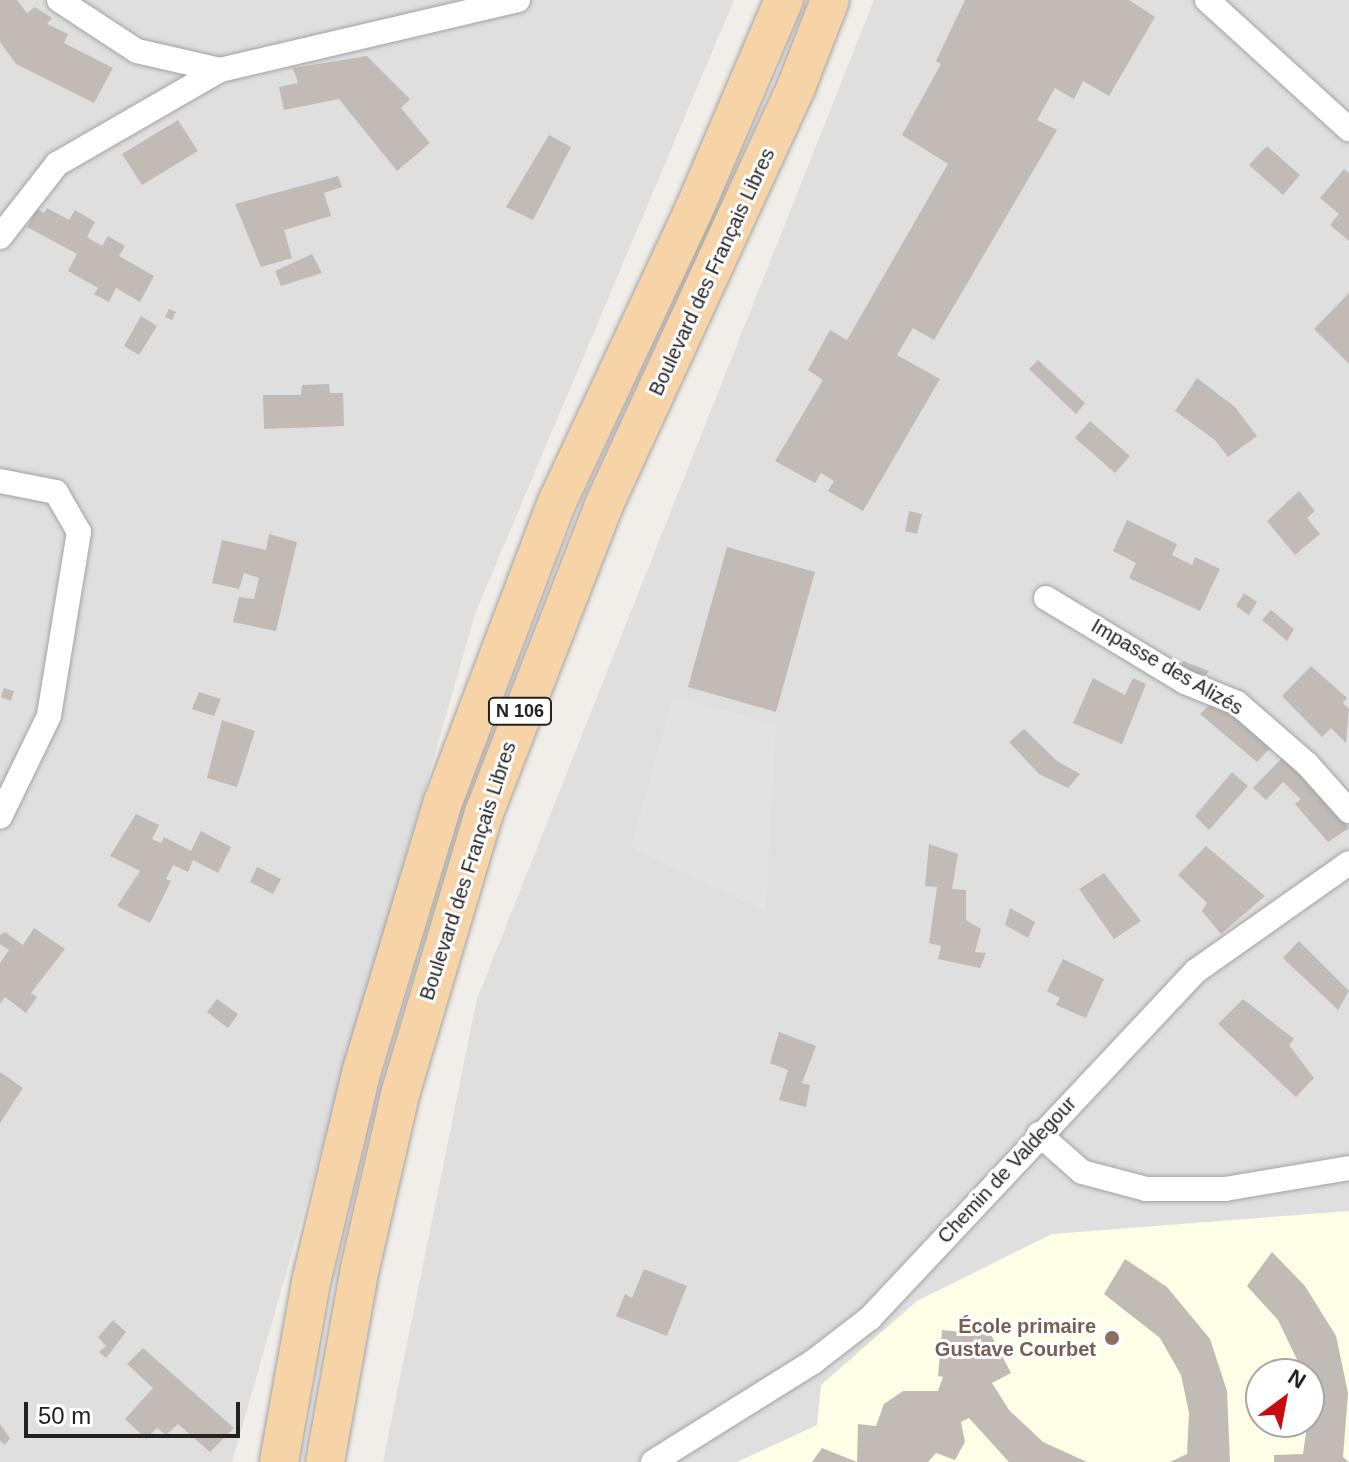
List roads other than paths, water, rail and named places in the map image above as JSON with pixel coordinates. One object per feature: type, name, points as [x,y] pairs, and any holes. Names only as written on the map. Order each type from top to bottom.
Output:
[{"type":"main road","name":"N 106","points":[[279,1462],[311,1282],[362,1070],[443,802],[558,500],[693,212],[784,0]]},
{"type":"main road","name":"Boulevard des Français Libres","points":[[325,1462],[360,1268],[401,1091],[484,813],[597,520],[784,114],[830,0]]},
{"type":"street","points":[[59,0],[137,51],[220,70]]},
{"type":"street","points":[[0,237],[57,164],[220,70],[518,0]]},
{"type":"street","points":[[1207,0],[1349,129]]},
{"type":"street","points":[[0,481],[56,492],[79,532],[49,716],[0,817]]},
{"type":"street","name":"Impasse des Alizés","points":[[1046,598],[1185,682],[1237,703],[1307,764],[1349,811]]},
{"type":"street","name":"Chemin de Valdegour","points":[[653,1462],[813,1362],[870,1318],[1039,1134],[1196,971],[1349,863]]},
{"type":"street","points":[[1039,1134],[1082,1172],[1146,1189],[1225,1189],[1349,1168]]},
{"type":"place","name":"École primaire Gustave Courbet","points":[[1112,1338]]}]
